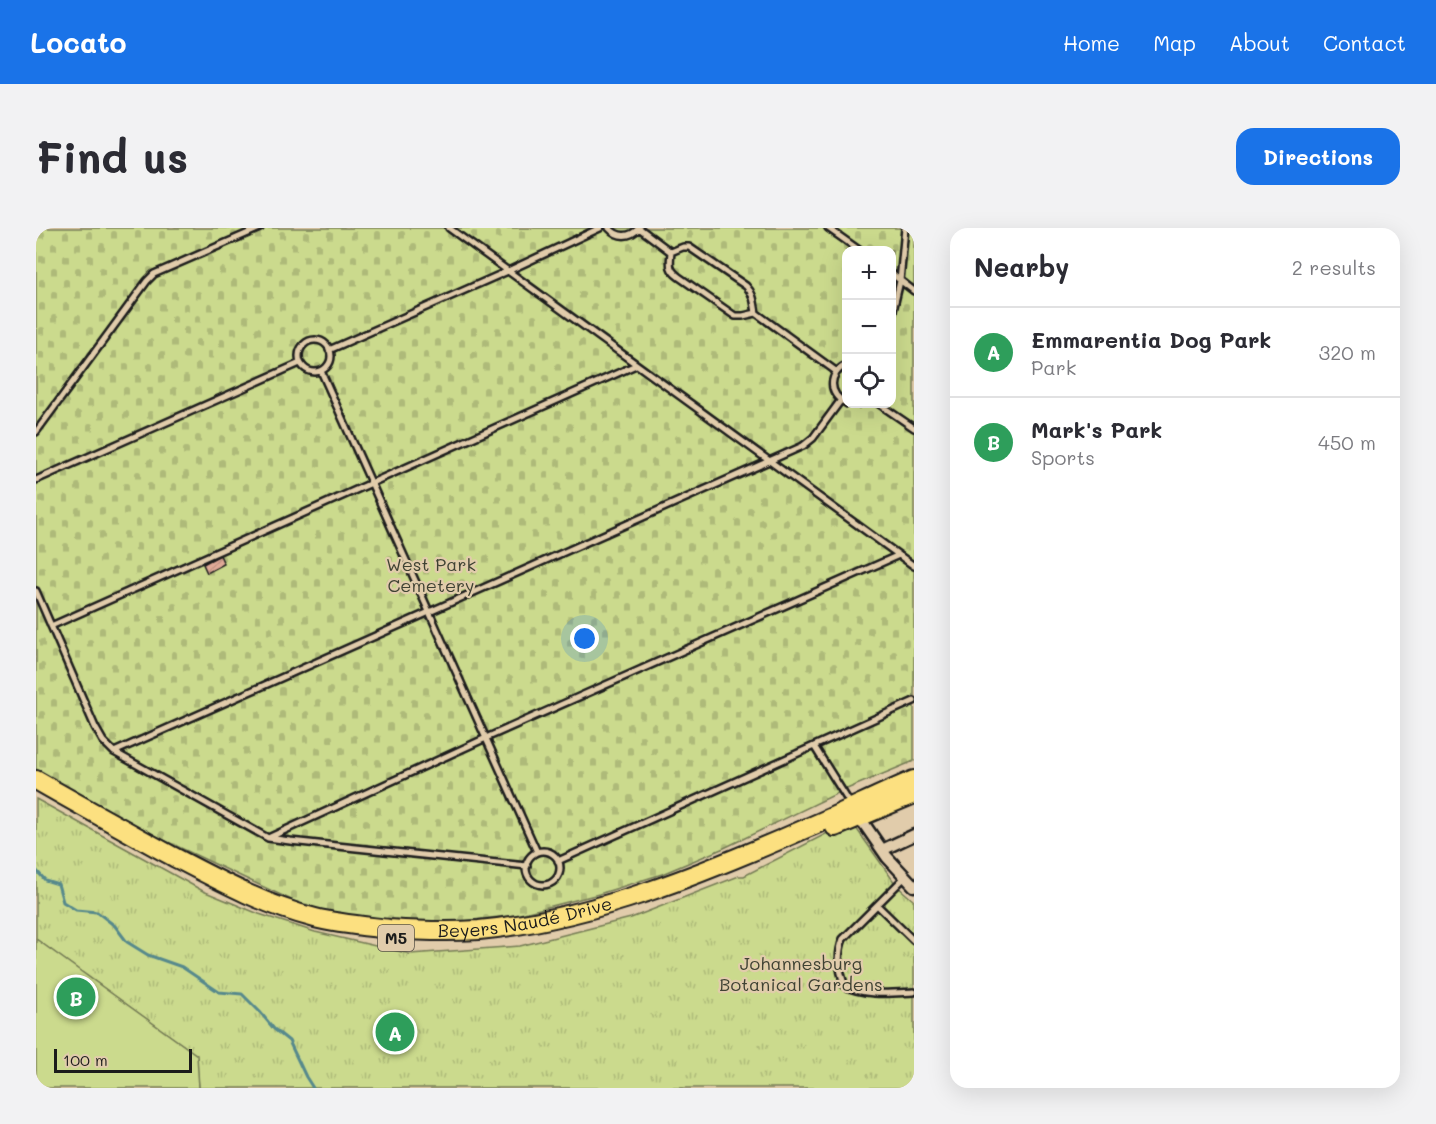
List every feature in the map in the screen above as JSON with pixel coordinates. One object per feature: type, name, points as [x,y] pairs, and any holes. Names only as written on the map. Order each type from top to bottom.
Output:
[{"type":"main road","name":"Beyers Naudé Drive","points":[[36,780],[213,878],[259,899],[329,921],[359,926],[428,931],[480,929],[550,919],[592,909],[658,888],[856,812],[914,794]]},
{"type":"main road","name":"Beyers Naudé Drive","points":[[36,791],[189,876],[260,909],[299,922],[345,933],[428,940],[475,938],[562,925],[608,913],[718,877],[833,828],[856,812],[914,780]]},
{"type":"street","points":[[856,812],[882,850],[914,886]]},
{"type":"street","points":[[882,850],[914,835]]},
{"type":"lane","points":[[36,432],[154,274],[260,228]]},
{"type":"lane","points":[[449,228],[914,566]]},
{"type":"lane","points":[[329,350],[600,228]]},
{"type":"lane","points":[[609,228],[622,236],[632,234],[639,228],[671,252]]},
{"type":"lane","points":[[828,228],[853,246]]},
{"type":"lane","points":[[895,300],[900,280],[905,228]]},
{"type":"lane","points":[[671,252],[689,247],[746,286],[752,292],[756,313],[837,372]]},
{"type":"lane","points":[[671,252],[672,272],[735,316],[756,313]]},
{"type":"lane","points":[[896,277],[914,291]]},
{"type":"lane","points":[[316,340],[329,350],[329,362],[321,371],[309,371],[300,363],[300,351],[308,342],[316,340]]},
{"type":"lane","points":[[36,480],[300,363]]},
{"type":"lane","points":[[51,626],[636,365]]},
{"type":"lane","points":[[842,368],[834,377],[833,387],[837,397],[842,400]]},
{"type":"lane","points":[[321,371],[537,852]]},
{"type":"lane","points":[[114,752],[803,446],[842,405]]},
{"type":"lane","points":[[885,408],[914,428]]},
{"type":"lane","points":[[268,838],[486,738],[898,555]]},
{"type":"lane","points":[[36,591],[95,727],[103,741],[114,752],[268,838],[527,866]]},
{"type":"lane","points":[[558,861],[914,701]]},
{"type":"lane","points":[[814,746],[856,812]]},
{"type":"lane","points":[[537,852],[549,852],[558,861],[560,869],[556,878],[550,883],[537,883],[530,878],[527,866],[530,858],[537,852]]},
{"type":"lane","points":[[905,877],[846,934],[841,944],[840,974],[845,986],[853,990],[914,992]]},
{"type":"lane","points":[[877,905],[914,941]]},
{"type":"green space","name":"West Park Cemetery","points":[[36,228],[914,228],[914,761],[842,791],[724,848],[662,874],[599,894],[516,915],[430,925],[315,911],[117,818],[36,769]]},
{"type":"green space","name":"Johannesburg Botanical Gardens","points":[[36,799],[203,891],[259,914],[315,932],[410,954],[520,946],[631,918],[744,876],[851,821],[897,886],[914,901],[914,1088],[199,1088],[196,1055],[36,939]]},
{"type":"green space","points":[[36,939],[197,1055],[199,1088],[36,1088]]},
{"type":"building","points":[[220,555],[224,564],[207,573],[203,564]]},
{"type":"waterway","points":[[36,870],[45,880],[58,884],[63,902],[76,910],[97,912],[115,926],[127,942],[148,955],[182,967],[219,992],[242,994],[274,1029],[289,1041],[313,1088]]},
{"type":"place","name":"Mark's Park","points":[[76,997]]},
{"type":"place","name":"Emmarentia Dog Park","points":[[395,1032]]}]
